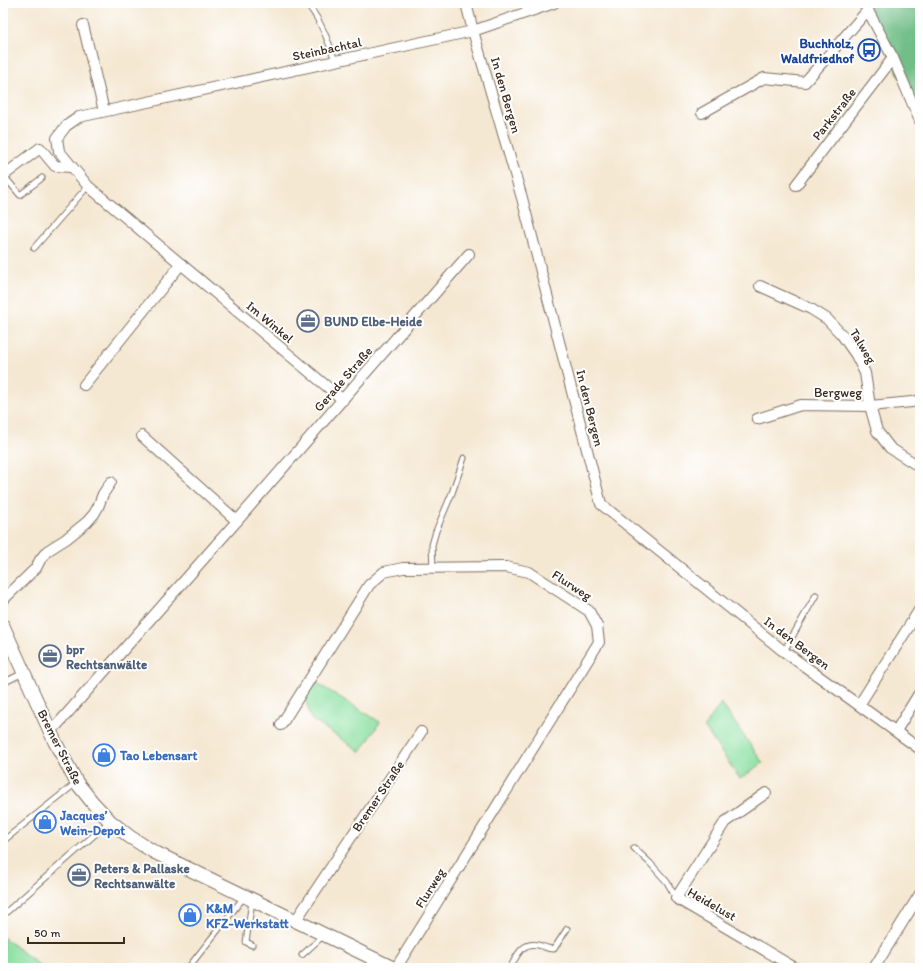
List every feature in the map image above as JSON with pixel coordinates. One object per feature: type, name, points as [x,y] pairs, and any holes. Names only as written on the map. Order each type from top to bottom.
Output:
[{"type":"street","name":"In den Bergen","points":[[466,3],[522,198],[601,504],[784,651],[920,749]]},
{"type":"street","name":"Steinbachtal","points":[[71,167],[59,151],[57,138],[66,126],[78,116],[474,31],[554,3]]},
{"type":"street","points":[[702,113],[764,78],[805,82],[866,7],[893,58],[920,121]]},
{"type":"street","points":[[83,25],[104,111]]},
{"type":"street","name":"Parkstraße","points":[[796,185],[893,58]]},
{"type":"street","points":[[3,176],[40,148],[55,166],[71,167]]},
{"type":"street","name":"Im Winkel","points":[[71,167],[88,186],[343,400]]},
{"type":"street","name":"Gerade Straße","points":[[49,729],[57,725],[237,522],[469,254]]},
{"type":"street","points":[[84,384],[181,264]]},
{"type":"street","name":"Talweg","points":[[760,286],[811,309],[827,319],[842,335],[856,355],[865,373],[870,406],[877,431],[890,448],[920,467]]},
{"type":"street","name":"Bergweg","points":[[757,419],[801,405],[870,406],[920,400]]},
{"type":"street","points":[[142,436],[237,522]]},
{"type":"street","points":[[3,600],[36,568],[47,551],[66,539],[87,522],[94,514],[103,494],[111,482]]},
{"type":"street","name":"Flurweg","points":[[281,725],[369,586],[384,572],[403,568],[506,567],[529,572],[589,611],[597,626],[599,642],[390,967]]},
{"type":"street","points":[[859,705],[920,609]]},
{"type":"street","name":"Bremer Straße","points":[[3,626],[9,649],[24,673],[64,760],[77,783],[93,804],[110,821],[130,837],[154,852],[296,920],[325,935],[370,963],[390,967]]},
{"type":"street","points":[[896,731],[920,692]]},
{"type":"street","name":"Bremer Straße","points":[[296,920],[421,732]]},
{"type":"street","name":"Heidelust","points":[[766,793],[725,822],[676,898],[795,968]]},
{"type":"street","points":[[874,968],[920,894]]},
{"type":"lane","points":[[866,7],[878,3]]},
{"type":"lane","points":[[309,6],[315,14],[324,33],[335,61]]},
{"type":"lane","points":[[3,176],[20,195],[42,178]]},
{"type":"lane","points":[[34,248],[88,186]]},
{"type":"lane","points":[[433,568],[433,542],[436,531],[452,493],[464,458]]},
{"type":"lane","points":[[784,651],[816,595]]},
{"type":"lane","points":[[3,683],[24,673]]},
{"type":"lane","points":[[3,840],[77,783]]},
{"type":"lane","points":[[3,915],[110,821]]},
{"type":"lane","points":[[634,848],[667,882],[676,898]]},
{"type":"lane","points":[[249,898],[246,942],[252,945]]},
{"type":"lane","points":[[188,968],[249,898]]},
{"type":"lane","points":[[510,968],[520,950],[528,945],[538,945],[549,949],[554,949],[567,929]]},
{"type":"lane","points":[[302,955],[325,935]]},
{"type":"green space","points":[[878,3],[920,3],[920,121],[868,10]]},
{"type":"green space","points":[[315,682],[380,722],[361,752],[311,719],[305,698]]},
{"type":"green space","points":[[721,703],[763,763],[740,779],[704,727]]},
{"type":"green space","points":[[3,937],[43,968],[3,968]]},
{"type":"place","name":"Buchholz, Waldfriedhof","points":[[869,50]]},
{"type":"place","name":"BUND Elbe-Heide","points":[[308,321]]},
{"type":"place","name":"bpr Rechtsanwälte","points":[[50,656]]},
{"type":"place","name":"Tao Lebensart","points":[[104,755]]},
{"type":"place","name":"Jacques’ Wein-Depot","points":[[45,822]]},
{"type":"place","name":"Peters & Pallaske Rechtsanwälte","points":[[79,875]]},
{"type":"place","name":"K&M KFZ-Werkstatt","points":[[190,915]]}]
